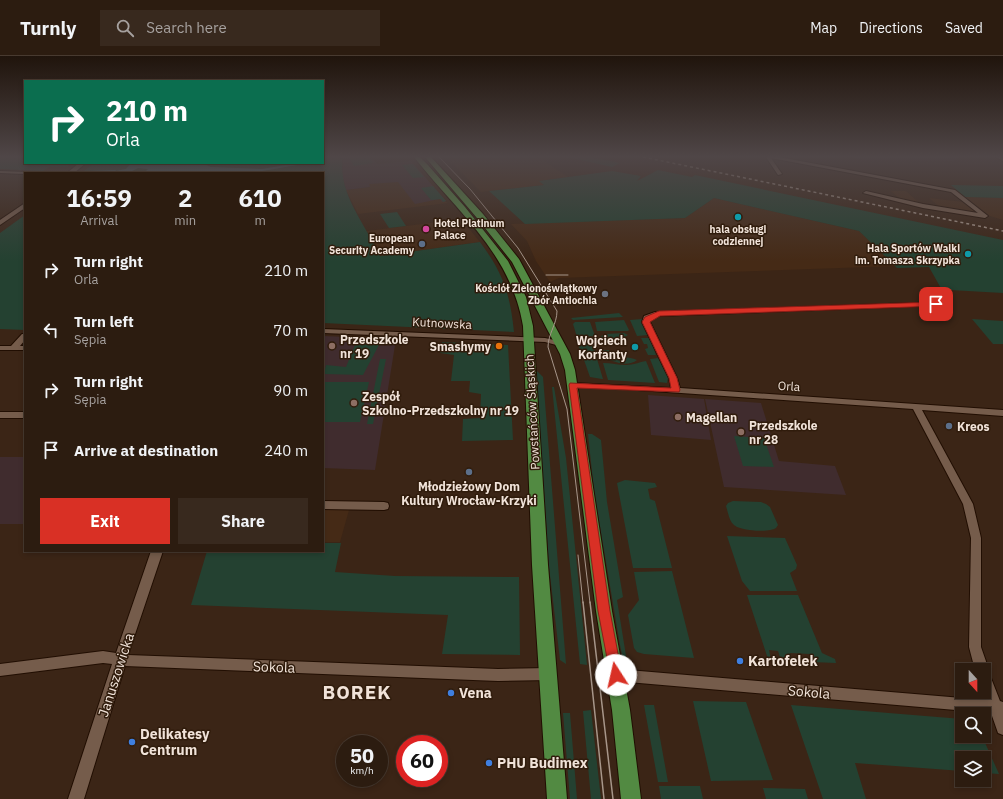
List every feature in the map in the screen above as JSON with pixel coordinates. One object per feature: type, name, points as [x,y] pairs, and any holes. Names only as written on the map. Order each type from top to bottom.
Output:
[{"type":"main road","name":"Powstańców Śląskich","points":[[448,192],[505,262],[515,280],[523,301],[528,340],[540,566],[557,799]]},
{"type":"main road","points":[[459,192],[516,261],[560,344],[570,370],[604,611],[621,710],[631,799]]},
{"type":"street","points":[[866,193],[929,207],[985,216],[955,192]]},
{"type":"street","points":[[0,223],[24,206]]},
{"type":"street","points":[[676,390],[673,378],[646,322],[647,318],[655,314],[946,304]]},
{"type":"street","name":"Kutnowska","points":[[324,331],[546,340],[560,344]]},
{"type":"street","points":[[13,348],[24,337]]},
{"type":"street","points":[[0,348],[24,348]]},
{"type":"street","name":"Orla","points":[[573,385],[676,390],[1003,413]]},
{"type":"street","points":[[916,407],[968,504],[976,538],[975,647],[980,663]]},
{"type":"street","points":[[0,415],[24,415]]},
{"type":"street","points":[[324,505],[384,506]]},
{"type":"street","name":"Januszowicka","points":[[76,799],[120,660],[157,552]]},
{"type":"street","name":"Sokola","points":[[0,670],[99,657],[120,660],[498,675],[549,674]]},
{"type":"street","name":"Sokola","points":[[616,675],[998,708]]},
{"type":"street","points":[[991,693],[998,708],[1003,728]]},
{"type":"shaded area","points":[[347,192],[406,192],[415,203],[441,199],[448,203],[358,214]]},
{"type":"shaded area","points":[[405,192],[438,192],[446,201],[442,202],[440,199],[415,204]]},
{"type":"shaded area","points":[[892,192],[907,192],[918,202],[900,199]]},
{"type":"shaded area","points":[[965,197],[1003,198],[1003,220],[990,216]]},
{"type":"shaded area","points":[[714,198],[859,231],[896,266],[559,278],[550,282],[536,261],[527,241],[511,224],[685,218]]},
{"type":"shaded area","points":[[929,198],[964,202],[978,213],[972,214],[939,206]]},
{"type":"shaded area","points":[[461,219],[480,242],[380,256],[367,231]]},
{"type":"shaded area","name":"Zespół Szkolno-Przedszkolny nr 19","points":[[324,336],[396,339],[375,470],[324,468]]},
{"type":"shaded area","name":"Magellan","points":[[648,395],[704,399],[711,440],[651,435]]},
{"type":"shaded area","name":"Przedszkole nr 28","points":[[705,399],[761,403],[779,461],[835,466],[846,495],[724,487]]},
{"type":"shaded area","points":[[0,457],[24,457],[24,524],[0,524]]},
{"type":"shaded area","points":[[324,510],[349,510],[340,542],[324,542]]},
{"type":"green space","points":[[324,192],[347,192],[380,256],[480,242],[500,274],[504,284],[508,295],[514,332],[324,323]]},
{"type":"green space","points":[[424,192],[438,192],[446,201],[443,202],[441,199],[431,200]]},
{"type":"green space","points":[[490,192],[774,192],[1003,240],[1003,293],[950,290],[943,292],[929,267],[897,268],[859,231],[714,198],[685,218],[525,224]]},
{"type":"green space","points":[[959,192],[1003,192],[1003,198],[965,197]]},
{"type":"green space","points":[[397,212],[406,226],[389,228],[380,214]]},
{"type":"green space","points":[[24,216],[24,330],[0,329],[0,233]]},
{"type":"green space","points":[[619,313],[623,317],[573,320],[571,318]]},
{"type":"green space","points":[[642,319],[648,335],[637,336],[630,320]]},
{"type":"green space","points":[[972,319],[1003,321],[1003,344],[993,344]]},
{"type":"green space","points":[[624,320],[629,330],[628,331],[597,331],[595,322]]},
{"type":"green space","points":[[575,322],[590,322],[595,336],[577,337],[573,324]]},
{"type":"green space","points":[[624,333],[628,335],[606,341],[607,345],[598,345],[596,339],[605,334]]},
{"type":"green space","points":[[641,338],[650,338],[656,355],[648,355],[645,349],[648,348],[647,344],[644,344]]},
{"type":"green space","points":[[592,340],[596,355],[582,356],[577,341]]},
{"type":"green space","points":[[442,342],[508,345],[513,440],[462,441],[463,419],[480,418],[481,394],[469,392],[470,381],[451,381],[454,355],[440,353]]},
{"type":"green space","points":[[355,345],[379,345],[363,375],[324,374],[326,365],[346,367]]},
{"type":"green space","points":[[599,350],[609,350],[610,354],[637,360],[624,364],[619,363],[601,356]]},
{"type":"green space","points":[[658,358],[668,377],[667,383],[659,382],[650,359]]},
{"type":"green space","points":[[380,359],[386,359],[373,424],[367,424]]},
{"type":"green space","points":[[597,359],[603,379],[590,377],[584,360]]},
{"type":"green space","points":[[646,361],[655,383],[608,380],[603,363],[629,365]]},
{"type":"green space","points":[[536,370],[543,377],[566,664],[560,660],[549,567]]},
{"type":"green space","points":[[324,382],[369,382],[360,422],[324,422]]},
{"type":"green space","points":[[552,387],[554,387],[566,458],[587,665],[580,664]]},
{"type":"green space","points":[[588,434],[592,434],[601,440],[607,502],[623,597],[617,600],[627,662],[623,660],[620,645],[594,491]]},
{"type":"green space","points":[[734,436],[764,438],[774,467],[743,466]]},
{"type":"green space","points":[[625,480],[655,483],[657,487],[648,489],[650,499],[655,501],[672,568],[633,568],[617,483]]},
{"type":"green space","points":[[733,501],[761,502],[766,504],[770,507],[778,525],[772,530],[761,531],[747,530],[736,526],[730,520],[726,506],[728,503]]},
{"type":"green space","points":[[727,536],[785,538],[797,565],[796,569],[790,573],[797,591],[750,591],[742,581]]},
{"type":"green space","points":[[324,543],[341,543],[335,572],[395,576],[519,577],[520,655],[442,654],[448,615],[191,605],[207,552],[324,552]]},
{"type":"green space","points":[[672,571],[694,658],[644,654],[637,652],[634,648],[628,615],[639,600],[634,572]]},
{"type":"green space","points":[[747,595],[798,595],[822,653],[835,659],[836,663],[812,662],[810,654],[790,653],[793,663],[781,660],[778,651],[769,650],[771,660],[768,659]]},
{"type":"green space","points":[[693,701],[746,702],[773,780],[711,781]]},
{"type":"green space","points":[[644,705],[654,705],[668,782],[658,782]]},
{"type":"green space","points":[[791,705],[955,718],[955,743],[985,743],[989,751],[955,751],[955,770],[855,763],[866,799],[823,799]]},
{"type":"green space","points":[[591,710],[601,799],[591,799],[583,711]]},
{"type":"green space","points":[[563,713],[570,713],[577,799],[570,799]]},
{"type":"green space","points":[[991,756],[999,774],[991,773]]},
{"type":"green space","points":[[659,786],[700,786],[703,799],[661,799]]},
{"type":"green space","points":[[763,788],[805,789],[808,799],[766,799]]},
{"type":"tram line","points":[[472,192],[518,248],[557,311],[557,316],[549,338],[548,347],[567,409],[590,603]]},
{"type":"tram line","points":[[546,275],[568,275]]},
{"type":"tram line","points":[[578,555],[583,603]]},
{"type":"tram line","points":[[583,602],[604,799]]},
{"type":"tram line","points":[[590,602],[613,799]]},
{"type":"railway","points":[[812,192],[1003,231]]},
{"type":"place","name":"hala obsługi codziennej","points":[[738,217]]},
{"type":"place","name":"Hotel Platinum Palace","points":[[426,229]]},
{"type":"place","name":"European Security Academy","points":[[422,244]]},
{"type":"place","name":"Hala Sportów Walki im. Tomasza Skrzypka","points":[[968,254]]},
{"type":"place","name":"Kościół Zielonoświątkowy Zbór Antiochia","points":[[605,294]]},
{"type":"place","name":"Przedszkole nr 19","points":[[332,346]]},
{"type":"place","name":"Smashymy","points":[[499,346]]},
{"type":"place","name":"Wojciech Korfanty","points":[[635,347]]},
{"type":"place","name":"Zespół Szkolno-Przedszkolny nr 19","points":[[354,403]]},
{"type":"place","name":"Magellan","points":[[678,417]]},
{"type":"place","name":"Kreos","points":[[949,426]]},
{"type":"place","name":"Przedszkole nr 28","points":[[741,432]]},
{"type":"place","name":"Młodzieżowy Dom Kultury Wrocław-Krzyki","points":[[469,472]]},
{"type":"place","name":"Kartofelek","points":[[740,661]]},
{"type":"place","name":"Vena","points":[[451,693]]},
{"type":"place","name":"Delikatesy Centrum","points":[[132,742]]},
{"type":"place","name":"PHU Budimex","points":[[489,763]]},
{"type":"district","name":"BOREK","points":[[357,692]]},
{"type":"route","points":[[616,675],[604,611],[573,385],[676,390],[673,378],[646,322],[647,318],[659,313],[936,304]]}]
